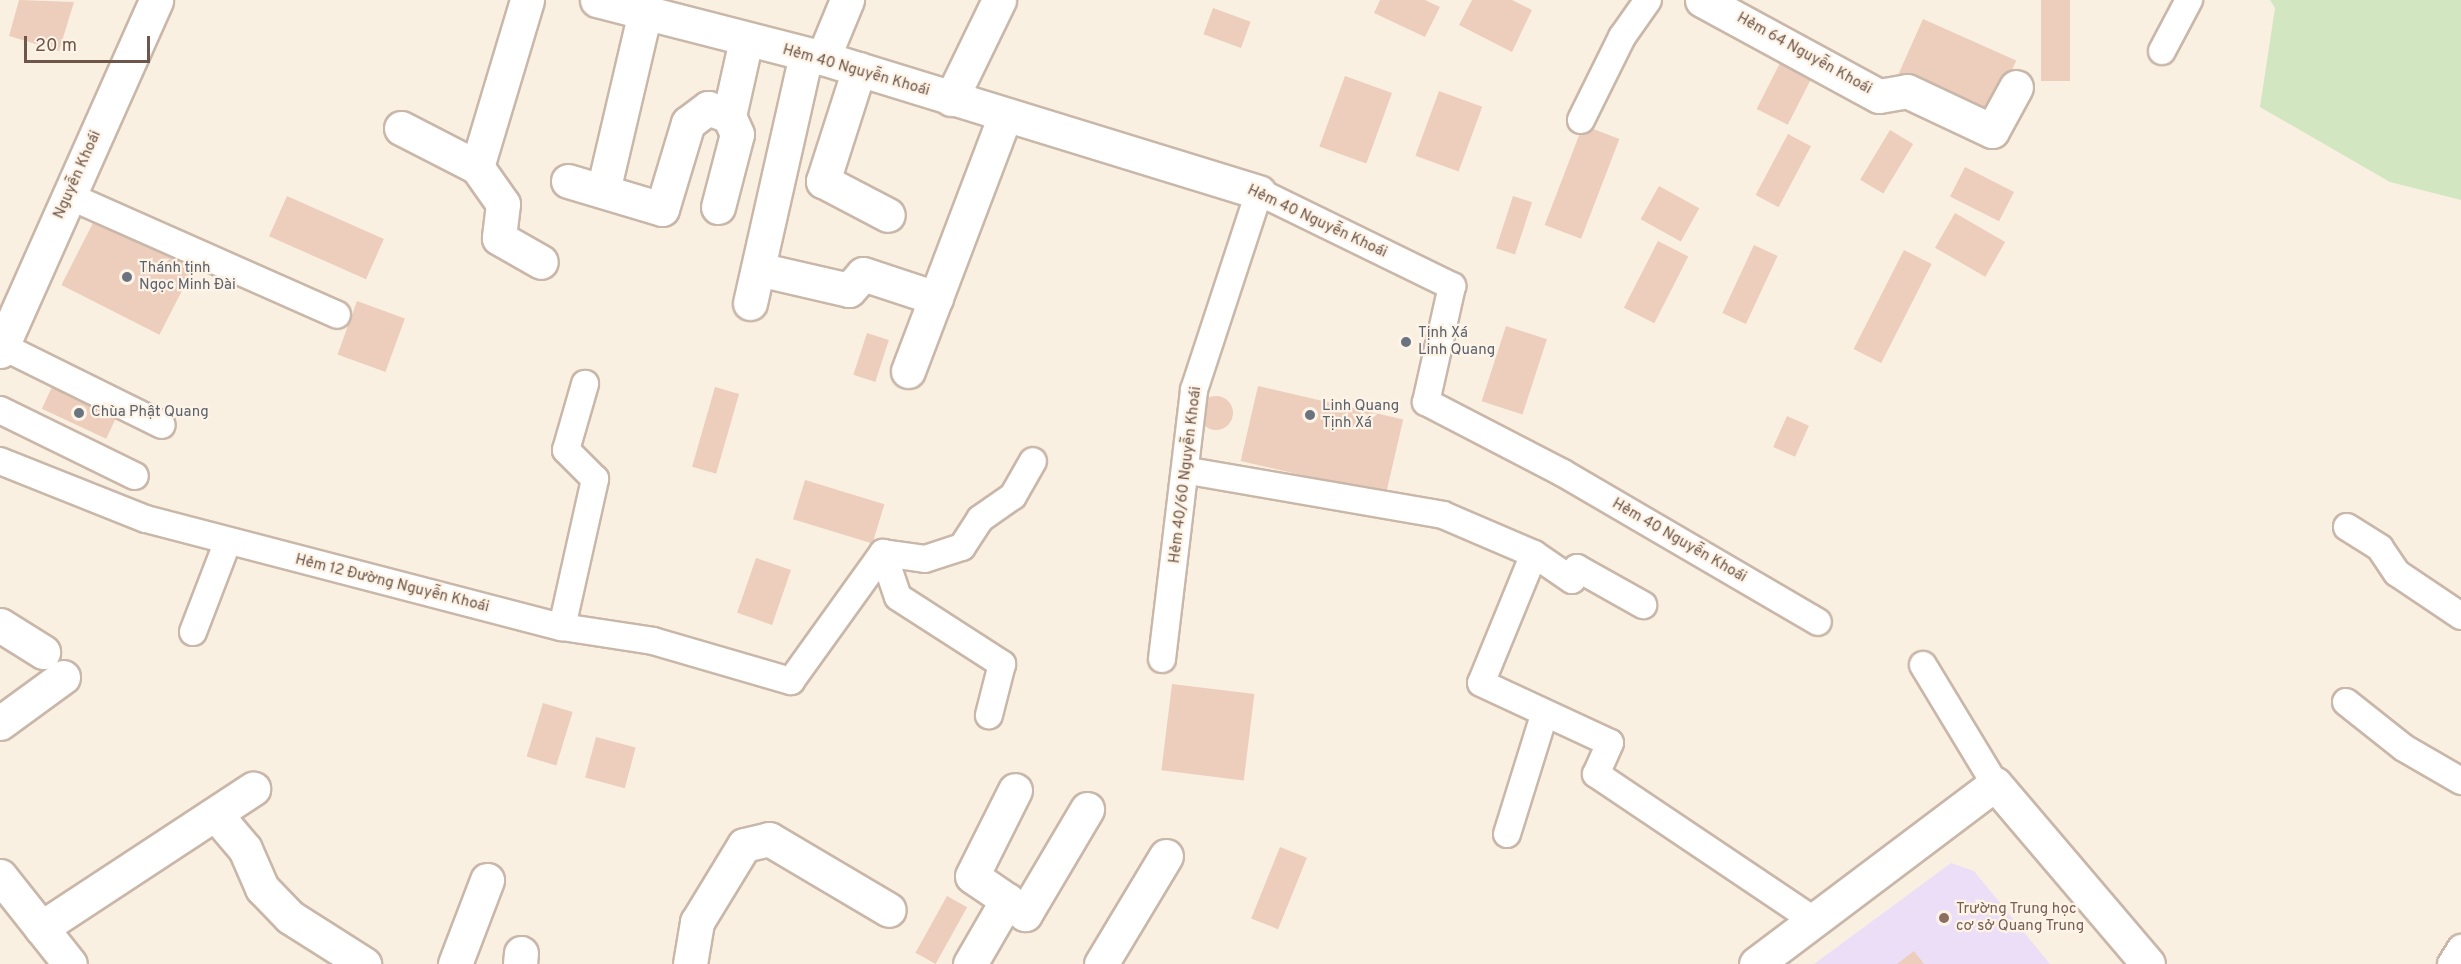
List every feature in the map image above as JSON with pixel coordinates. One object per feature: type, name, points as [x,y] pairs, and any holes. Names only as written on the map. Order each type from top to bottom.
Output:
[{"type":"street","name":"Nguyễn Khoái","points":[[1,348],[156,0]]},
{"type":"street","points":[[477,167],[527,0]]},
{"type":"street","name":"Hẻm 40 Nguyễn Khoái","points":[[597,0],[815,56],[1259,192]]},
{"type":"street","points":[[750,303],[815,56],[848,0]]},
{"type":"street","points":[[951,99],[999,0]]},
{"type":"street","name":"Hẻm 64 Nguyễn Khoái","points":[[1702,0],[1879,96],[1907,91],[1992,131],[2016,87]]},
{"type":"street","points":[[603,191],[645,12]]},
{"type":"street","points":[[718,207],[737,134],[729,116],[746,40]]},
{"type":"street","points":[[859,69],[823,181],[888,215]]},
{"type":"street","points":[[568,182],[662,209],[688,123],[708,108],[729,116]]},
{"type":"street","points":[[908,371],[1005,116]]},
{"type":"street","points":[[401,128],[477,167],[503,204],[499,238],[541,262]]},
{"type":"street","points":[[758,270],[849,291],[863,274],[936,298]]},
{"type":"street","points":[[0,625],[53,664],[0,723]]},
{"type":"street","points":[[1756,964],[1995,784],[2148,964]]},
{"type":"street","points":[[41,927],[217,816],[253,789]]},
{"type":"street","points":[[1015,790],[972,876],[1025,914],[1087,809]]},
{"type":"street","points":[[217,816],[245,849],[262,888],[290,917],[364,964]]},
{"type":"street","points":[[690,964],[697,922],[744,845],[769,839],[888,910]]},
{"type":"street","points":[[1101,964],[1166,856]]},
{"type":"street","points":[[0,876],[70,964]]},
{"type":"street","points":[[455,964],[487,880]]},
{"type":"street","points":[[970,964],[1007,900]]},
{"type":"lane","points":[[1581,120],[1622,37],[1648,0]]},
{"type":"lane","points":[[2162,51],[2189,0]]},
{"type":"lane","name":"Hẻm 40/60 Nguyễn Khoái","points":[[1162,659],[1189,471],[1194,390],[1259,192]]},
{"type":"lane","name":"Hẻm 40 Nguyễn Khoái","points":[[1259,192],[1452,286],[1426,402],[1563,473],[1818,622]]},
{"type":"lane","points":[[69,196],[337,315]]},
{"type":"lane","points":[[1,348],[162,425]]},
{"type":"lane","points":[[562,627],[595,479],[566,450],[585,384]]},
{"type":"lane","points":[[0,410],[135,476]]},
{"type":"lane","name":"Hẻm 12 Đường Nguyễn Khoái","points":[[0,461],[146,519],[562,627],[653,641],[791,681],[883,553]]},
{"type":"lane","points":[[989,715],[1002,664],[898,597],[883,553],[925,560],[962,547],[980,519],[1013,496],[1033,461]]},
{"type":"lane","points":[[1189,471],[1443,515],[1534,554],[1572,580],[1577,568],[1643,605]]},
{"type":"lane","points":[[2347,527],[2380,548],[2397,573],[2461,616]]},
{"type":"lane","points":[[193,632],[228,541]]},
{"type":"lane","points":[[1534,554],[1481,683],[1544,715],[1610,743],[1596,774],[1813,920]]},
{"type":"lane","points":[[1923,665],[1995,784]]},
{"type":"lane","points":[[2346,702],[2404,748],[2461,781]]},
{"type":"lane","points":[[1507,834],[1544,715]]},
{"type":"lane","points":[[2451,964],[2461,948]]},
{"type":"shaded area","name":"Trường Trung học cơ sở Quang Trung","points":[[1951,863],[1974,871],[2050,964],[1814,964]]},
{"type":"green space","points":[[2270,0],[2461,0],[2461,200],[2390,182],[2260,107],[2275,8]]},
{"type":"building","points":[[19,0],[74,2],[59,51],[9,36]]},
{"type":"building","points":[[1380,0],[1425,0],[1440,7],[1425,37],[1374,13]]},
{"type":"building","points":[[1472,0],[1512,0],[1532,10],[1512,52],[1459,25]]},
{"type":"building","points":[[2041,0],[2070,0],[2070,81],[2041,81]]},
{"type":"building","points":[[1213,8],[1251,22],[1241,48],[1203,34]]},
{"type":"building","points":[[1923,19],[2016,60],[1988,124],[1895,83]]},
{"type":"building","points":[[1782,59],[1813,75],[1788,125],[1757,109]]},
{"type":"building","points":[[1345,76],[1392,93],[1366,164],[1319,146]]},
{"type":"building","points":[[1439,91],[1482,107],[1459,172],[1415,156]]},
{"type":"building","points":[[1583,125],[1619,139],[1581,239],[1545,225]]},
{"type":"building","points":[[1890,130],[1913,144],[1883,194],[1860,180]]},
{"type":"building","points":[[1788,134],[1811,146],[1779,207],[1756,195]]},
{"type":"building","points":[[1965,167],[2014,192],[1999,221],[1950,196]]},
{"type":"building","points":[[1659,186],[1699,208],[1681,242],[1641,219]]},
{"type":"building","points":[[287,196],[384,239],[366,279],[269,236]]},
{"type":"building","points":[[1513,196],[1532,202],[1515,254],[1496,248]]},
{"type":"building","points":[[1955,213],[2005,242],[1985,277],[1935,248]]},
{"type":"building","name":"Thánh tịnh Ngọc Minh Đài","points":[[95,219],[193,269],[159,335],[61,285]]},
{"type":"building","points":[[1658,241],[1688,256],[1654,323],[1624,308]]},
{"type":"building","points":[[1754,245],[1778,256],[1746,324],[1722,313]]},
{"type":"building","points":[[1904,250],[1932,264],[1881,363],[1854,349]]},
{"type":"building","points":[[357,301],[405,318],[385,372],[338,355]]},
{"type":"building","points":[[1506,326],[1547,339],[1522,414],[1482,401]]},
{"type":"building","points":[[867,333],[889,340],[875,382],[853,375]]},
{"type":"building","points":[[1258,386],[1403,420],[1386,495],[1241,461]]},
{"type":"building","name":"Chùa Phật Quang","points":[[52,387],[116,417],[106,439],[42,409]]},
{"type":"building","points":[[715,387],[739,394],[716,474],[692,467]]},
{"type":"building","points":[[1216,396],[1228,401],[1233,413],[1228,425],[1216,430],[1204,425],[1199,413],[1204,401]]},
{"type":"building","points":[[1787,416],[1809,426],[1795,457],[1773,447]]},
{"type":"building","points":[[805,480],[884,504],[872,543],[793,519]]},
{"type":"building","points":[[756,558],[791,570],[772,625],[737,613]]},
{"type":"building","points":[[1172,684],[1254,694],[1244,780],[1161,770]]},
{"type":"building","points":[[543,703],[573,712],[556,766],[527,757]]},
{"type":"building","points":[[596,737],[636,748],[625,788],[585,778]]},
{"type":"building","points":[[1280,847],[1307,858],[1278,929],[1251,918]]},
{"type":"building","points":[[947,896],[967,907],[936,964],[915,953]]},
{"type":"building","points":[[1914,951],[1924,964],[1897,964]]},
{"type":"place","name":"Thánh tịnh Ngọc Minh Đài","points":[[127,277]]},
{"type":"place","name":"Tịnh Xá Linh Quang","points":[[1406,342]]},
{"type":"place","name":"Chùa Phật Quang","points":[[79,413]]},
{"type":"place","name":"Linh Quang Tịnh Xá","points":[[1310,415]]},
{"type":"place","name":"Trường Trung học cơ sở Quang Trung","points":[[1944,918]]}]
